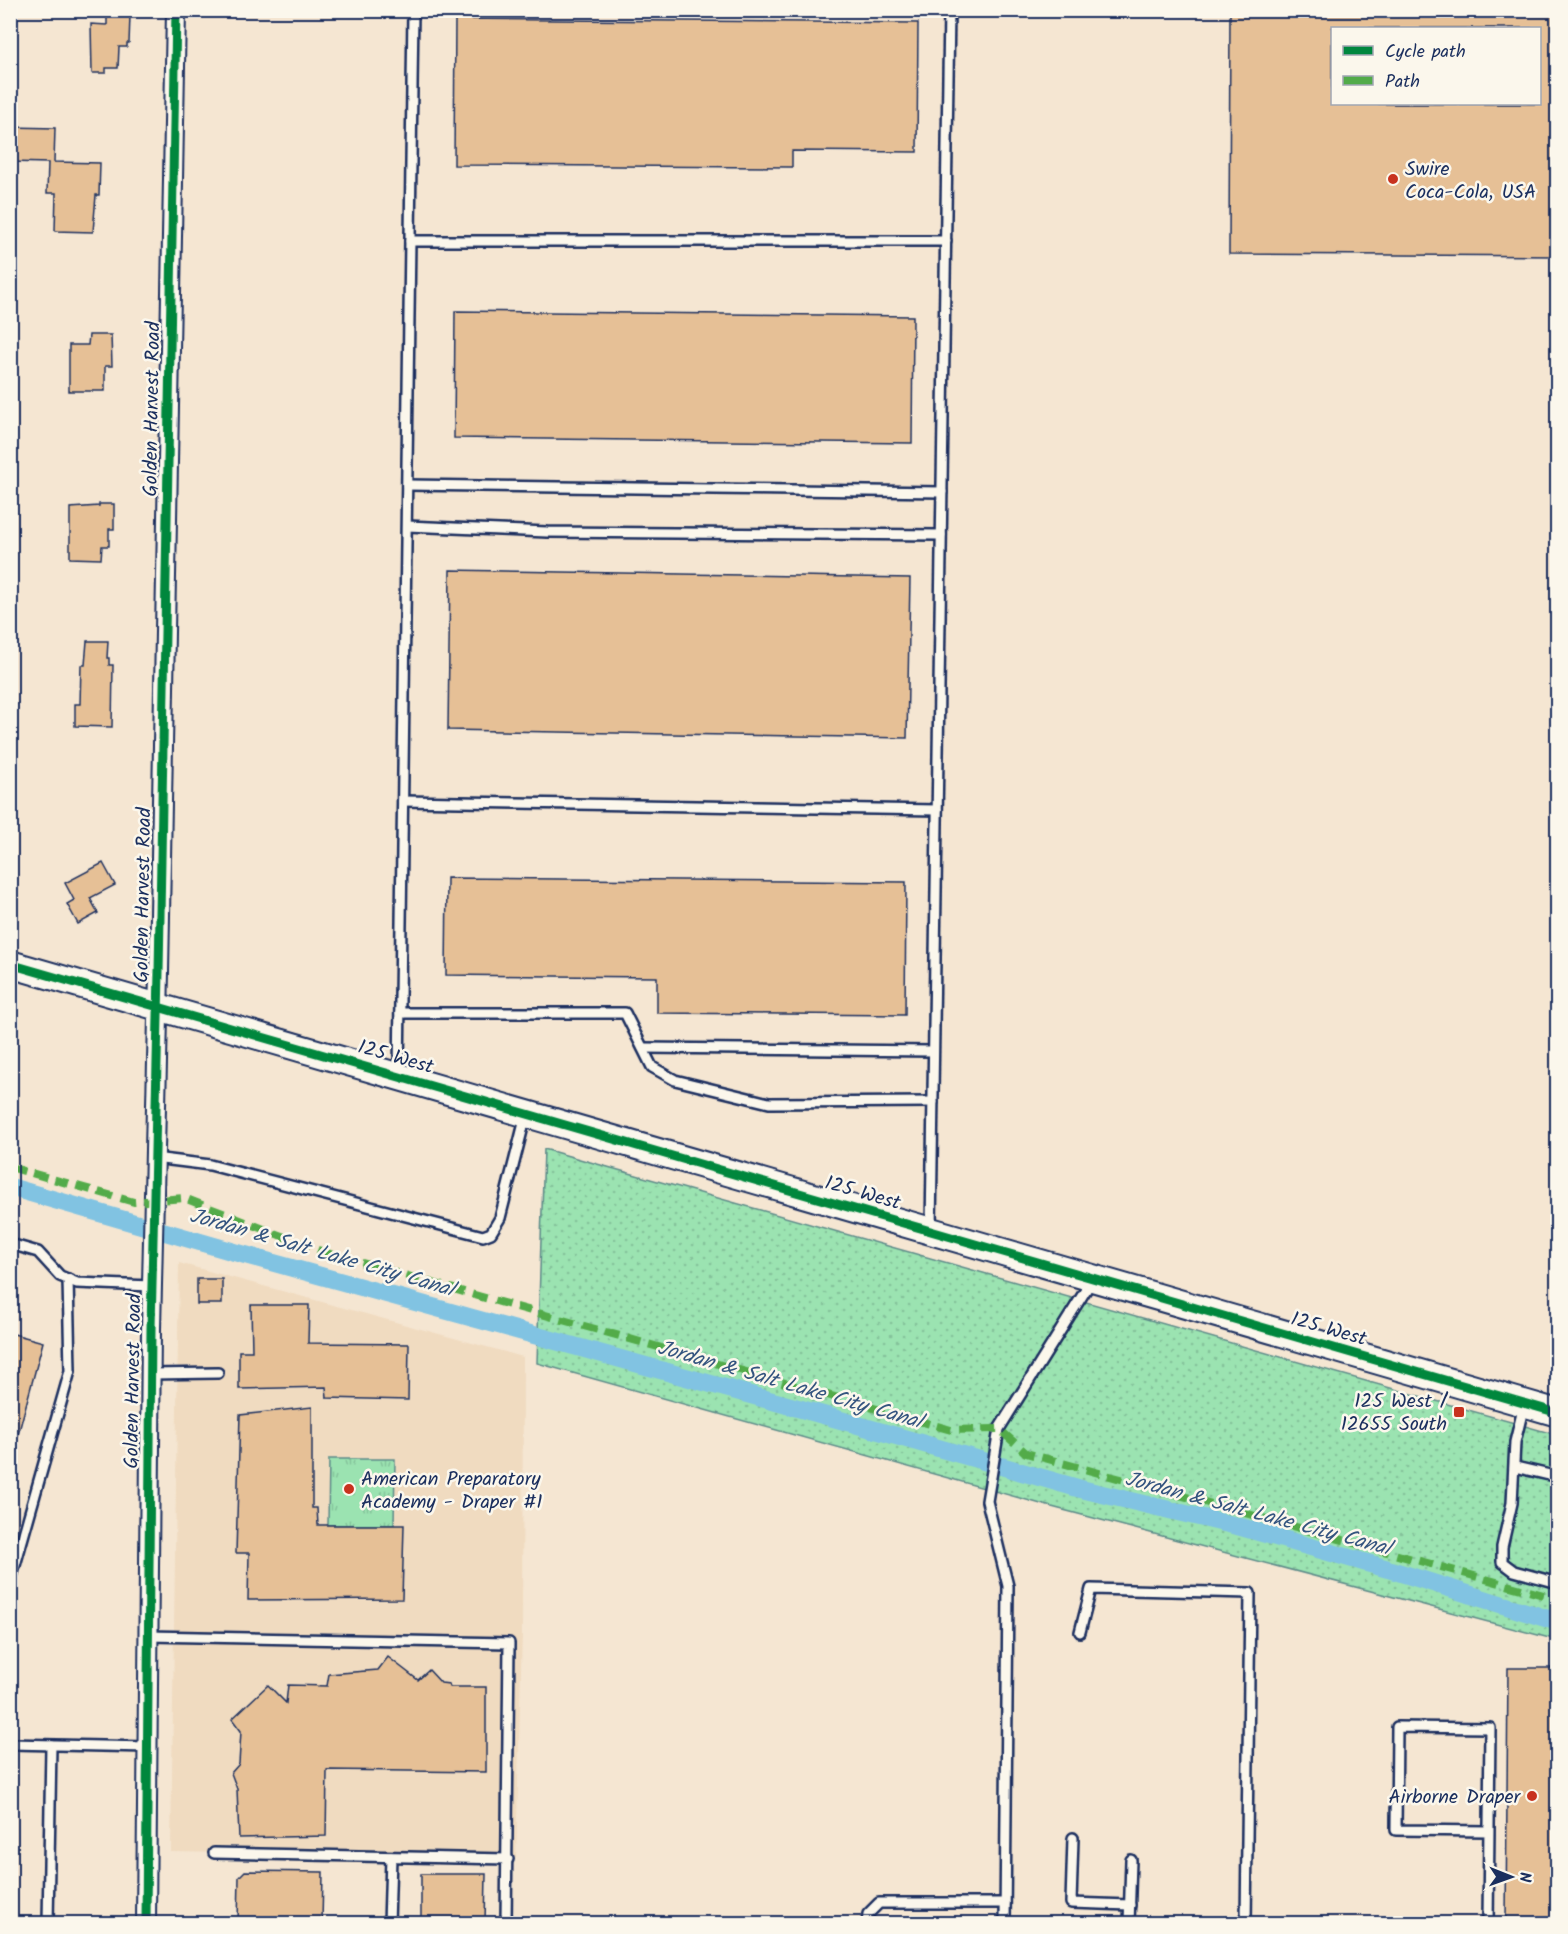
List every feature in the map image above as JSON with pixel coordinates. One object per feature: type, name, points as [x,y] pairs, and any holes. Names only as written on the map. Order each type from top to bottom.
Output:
[{"type":"main road","name":"125 West","points":[[10,964],[158,1005],[1557,1413]]},
{"type":"street","name":"Golden Harvest Road","points":[[146,1923],[151,1286],[176,10]]},
{"type":"lane","points":[[399,1076],[413,10]]},
{"type":"lane","points":[[931,1230],[949,10]]},
{"type":"lane","points":[[410,241],[946,241]]},
{"type":"lane","points":[[407,485],[942,492]]},
{"type":"lane","points":[[407,526],[547,532],[941,535]]},
{"type":"lane","points":[[403,801],[937,810]]},
{"type":"lane","points":[[400,1013],[625,1013],[652,1067],[675,1080],[769,1103],[933,1102]]},
{"type":"lane","points":[[642,1048],[933,1051]]},
{"type":"lane","points":[[154,1158],[210,1165],[483,1236],[491,1233],[500,1218],[526,1113]]},
{"type":"lane","points":[[10,1244],[39,1252],[60,1276],[76,1283],[151,1286]]},
{"type":"lane","points":[[1005,1923],[1008,1586],[987,1501],[999,1429],[1094,1278]]},
{"type":"lane","points":[[10,1583],[70,1371],[68,1279]]},
{"type":"lane","points":[[150,1374],[218,1374]]},
{"type":"lane","points":[[1525,1403],[1515,1442],[1512,1503],[1502,1547],[1502,1562],[1514,1571],[1557,1583]]},
{"type":"lane","points":[[1515,1467],[1557,1477]]},
{"type":"lane","points":[[1080,1632],[1091,1589],[1250,1593],[1246,1923]]},
{"type":"lane","points":[[148,1636],[509,1643],[506,1923]]},
{"type":"lane","points":[[1488,1923],[1489,1831],[1490,1728],[1397,1727],[1396,1830],[1489,1831]]},
{"type":"lane","points":[[10,1744],[148,1747]]},
{"type":"lane","points":[[48,1923],[51,1745]]},
{"type":"lane","points":[[1073,1839],[1071,1904],[1130,1905]]},
{"type":"lane","points":[[214,1853],[508,1859]]},
{"type":"lane","points":[[389,1923],[391,1857]]},
{"type":"lane","points":[[1129,1923],[1131,1860]]},
{"type":"lane","points":[[867,1923],[868,1914],[879,1903],[1005,1903]]},
{"type":"shaded area","name":"American Preparatory Academy - Draper #1","points":[[179,1263],[523,1357],[522,1632],[516,1858],[171,1852]]},
{"type":"green space","points":[[544,1149],[1557,1435],[1557,1640],[1048,1506],[537,1363]]},
{"type":"green space","points":[[329,1459],[395,1459],[394,1525],[328,1525]]},
{"type":"building","name":"Swire Coca-Cola, USA","points":[[1230,10],[1557,10],[1557,256],[1229,254]]},
{"type":"building","points":[[107,15],[130,16],[129,43],[127,47],[119,47],[118,68],[106,68],[106,73],[92,73],[91,24],[107,25]]},
{"type":"building","points":[[455,19],[918,23],[917,152],[792,151],[792,167],[454,165]]},
{"type":"building","points":[[10,127],[55,128],[54,162],[100,163],[99,195],[96,195],[93,232],[55,231],[56,193],[47,193],[48,163],[10,162]]},
{"type":"building","points":[[455,311],[913,316],[912,443],[454,438]]},
{"type":"building","points":[[89,335],[111,335],[112,366],[105,366],[105,391],[69,391],[69,345],[88,345]]},
{"type":"building","points":[[99,504],[114,504],[114,529],[109,529],[109,546],[102,546],[101,559],[70,558],[70,508],[99,506]]},
{"type":"building","points":[[450,570],[910,578],[907,738],[448,730]]},
{"type":"building","points":[[87,641],[108,641],[107,658],[109,658],[109,665],[113,665],[112,727],[75,726],[75,704],[80,704],[81,665],[85,665]]},
{"type":"building","points":[[103,863],[115,885],[90,898],[98,913],[78,924],[67,904],[74,900],[65,883]]},
{"type":"building","points":[[447,878],[906,882],[905,1015],[657,1013],[657,977],[446,975]]},
{"type":"building","points":[[197,1279],[222,1279],[222,1304],[197,1304]]},
{"type":"building","points":[[251,1305],[309,1305],[308,1343],[409,1344],[408,1400],[327,1398],[326,1387],[239,1389],[239,1351],[252,1351]]},
{"type":"building","points":[[10,1333],[43,1342],[15,1446],[10,1446]]},
{"type":"building","points":[[312,1407],[312,1508],[317,1508],[318,1525],[404,1525],[402,1599],[248,1600],[249,1553],[236,1553],[240,1415]]},
{"type":"building","points":[[388,1657],[418,1680],[429,1670],[441,1683],[449,1684],[450,1687],[486,1687],[486,1772],[327,1770],[326,1836],[239,1838],[237,1789],[231,1773],[239,1764],[241,1731],[232,1719],[268,1685],[286,1703],[288,1685],[327,1686],[329,1674],[378,1670]]},
{"type":"building","name":"Airborne Draper","points":[[1508,1668],[1557,1668],[1557,1923],[1506,1923]]},
{"type":"building","points":[[245,1871],[323,1872],[322,1923],[238,1923],[239,1877]]},
{"type":"building","points":[[421,1874],[486,1874],[485,1923],[421,1923]]},
{"type":"waterway","name":"Jordan & Salt Lake City Canal","points":[[10,1187],[1081,1489],[1241,1527],[1388,1569],[1558,1622]]},
{"type":"marked path","points":[[10,1167],[134,1202],[184,1198],[323,1252],[951,1430],[999,1429],[1026,1453],[1558,1599]]},
{"type":"cycle path","points":[[146,1924],[151,1329],[176,10]]},
{"type":"cycle path","points":[[10,964],[1558,1413]]},
{"type":"place","name":"Swire Coca-Cola, USA","points":[[1393,179]]},
{"type":"place","name":"125 West / 12655 South","points":[[1459,1412]]},
{"type":"place","name":"American Preparatory Academy - Draper #1","points":[[349,1489]]},
{"type":"place","name":"Airborne Draper","points":[[1532,1796]]}]
